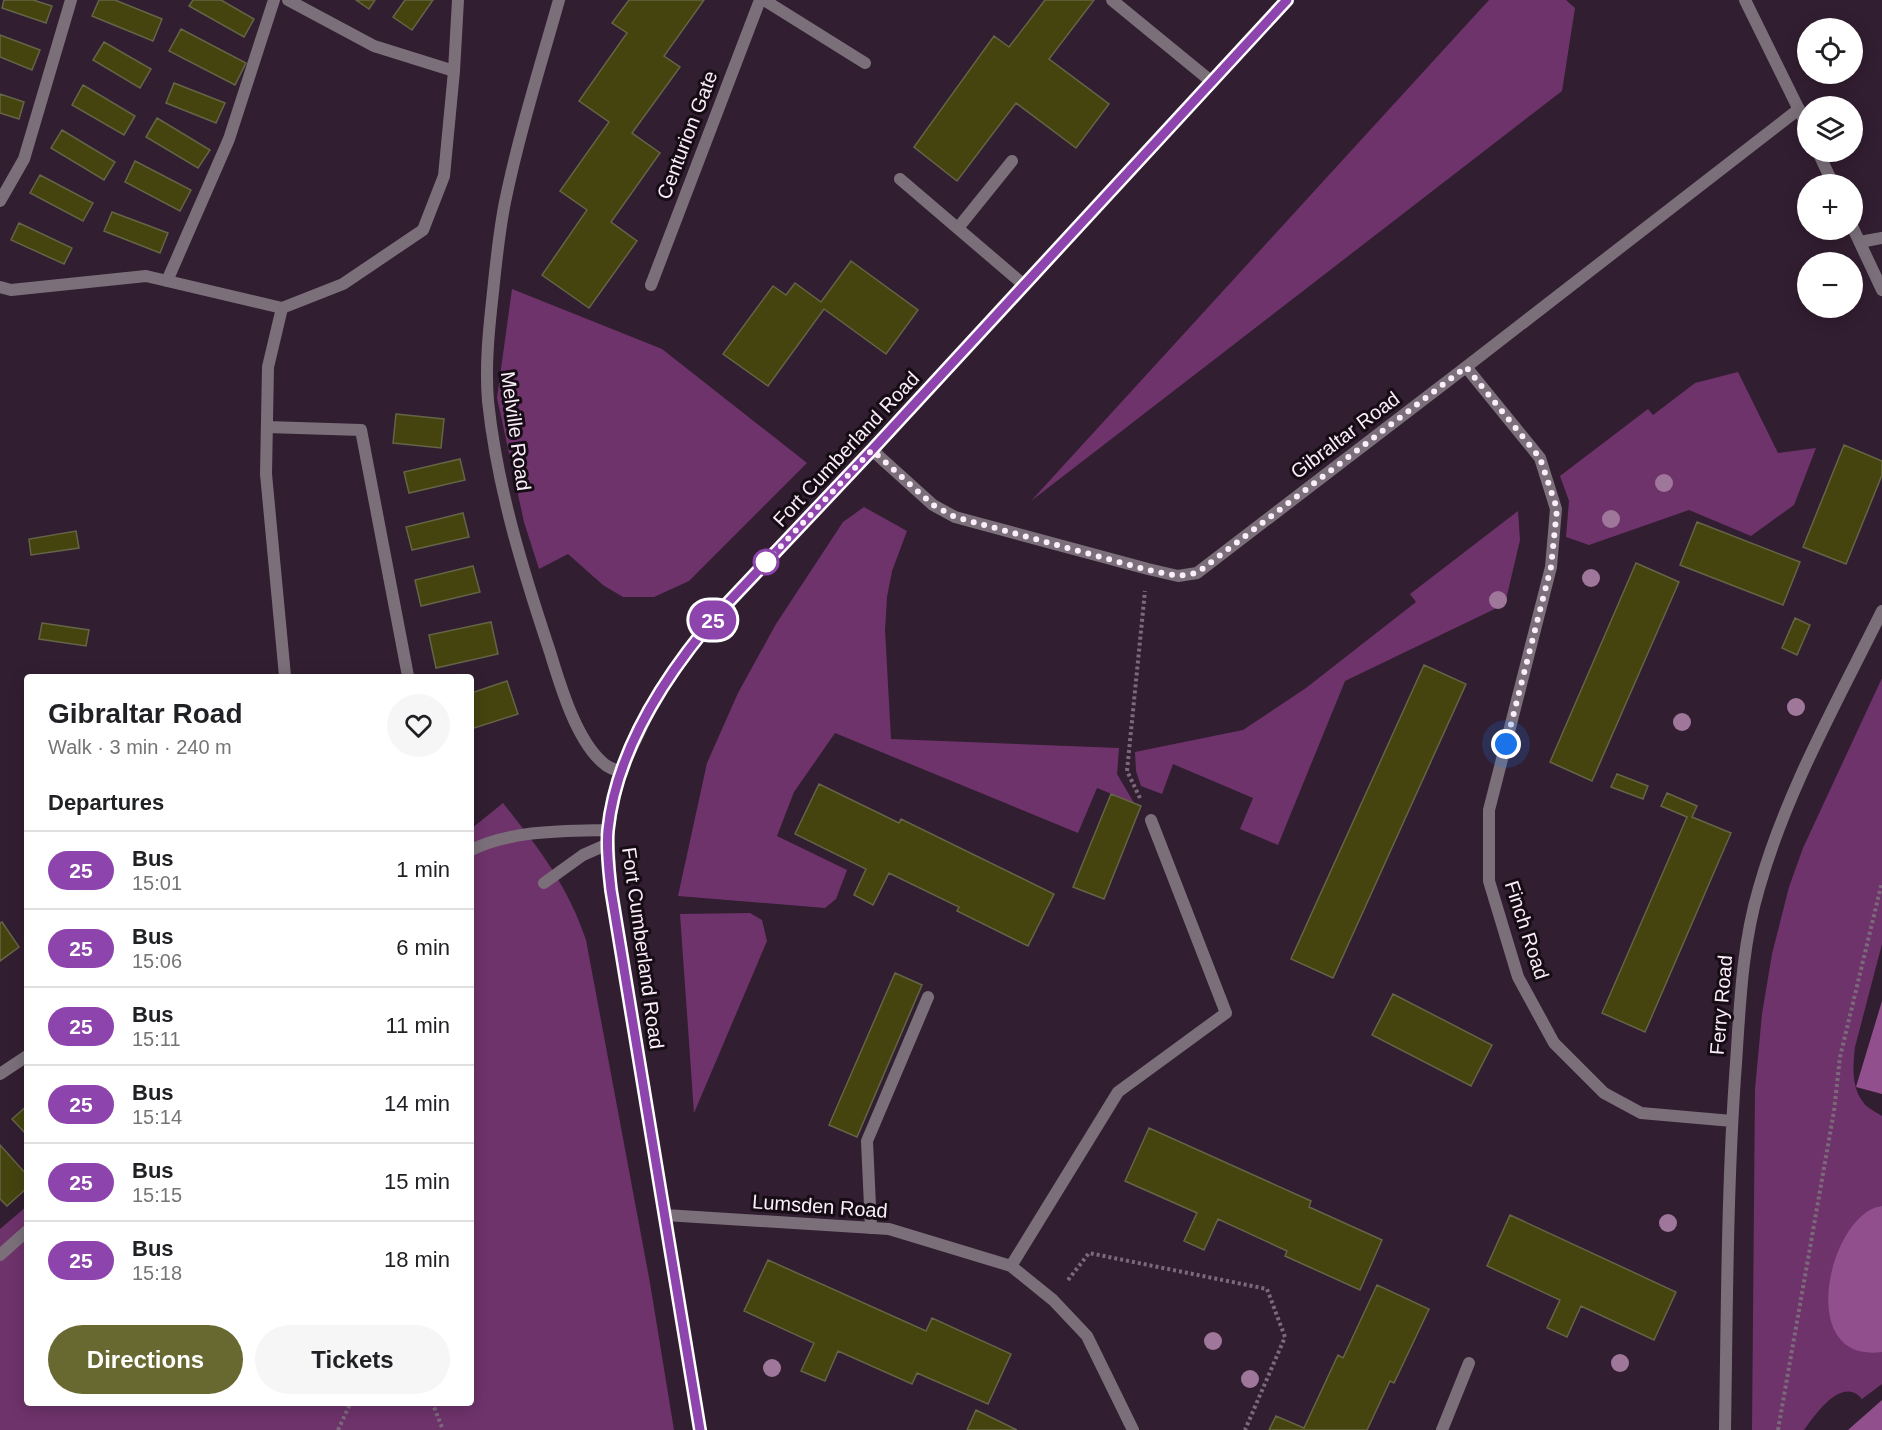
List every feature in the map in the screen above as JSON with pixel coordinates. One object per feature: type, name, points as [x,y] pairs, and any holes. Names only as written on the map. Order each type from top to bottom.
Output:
[{"type":"street","points":[[0,201],[24,159],[71,0]]},
{"type":"street","points":[[167,281],[229,139],[274,0]]},
{"type":"street","points":[[288,0],[374,46],[454,71]]},
{"type":"street","points":[[0,287],[11,290],[146,276],[282,308],[343,284],[423,230],[444,176],[458,0]]},
{"type":"street","name":"Melville Road","points":[[559,0],[520,136],[505,204],[499,238],[488,343],[488,400],[513,531],[558,678],[582,734],[593,753],[612,769],[622,772]]},
{"type":"street","name":"Centurion Gate","points":[[651,285],[762,0],[866,63]]},
{"type":"street","points":[[1112,0],[1212,82]]},
{"type":"street","name":"Fort Cumberland Road","points":[[700,1430],[614,912],[608,830],[622,772],[634,742],[672,673],[704,629],[1287,0]]},
{"type":"street","points":[[1745,0],[1797,105]]},
{"type":"street","name":"Gibraltar Road","points":[[872,450],[933,505],[955,517],[1148,570],[1178,576],[1197,573],[1797,111]]},
{"type":"street","points":[[958,228],[1012,161]]},
{"type":"street","points":[[900,179],[1024,285]]},
{"type":"street","points":[[1882,238],[1860,242],[1882,290]]},
{"type":"street","points":[[282,308],[268,367],[266,474],[285,674]]},
{"type":"street","name":"Finch Road","points":[[1466,367],[1540,458],[1557,509],[1551,567],[1489,810],[1489,881],[1518,978],[1554,1042],[1604,1093],[1641,1113],[1732,1121]]},
{"type":"street","points":[[267,427],[361,430],[408,674]]},
{"type":"street","name":"Ferry Road","points":[[1725,1430],[1732,1121],[1743,974],[1748,938],[1758,890],[1776,835],[1804,770],[1882,611]]},
{"type":"street","points":[[1011,1266],[1118,1092],[1226,1013],[1151,820]]},
{"type":"street","points":[[474,848],[504,839],[536,834],[608,830]]},
{"type":"street","points":[[544,882],[582,855],[608,844]]},
{"type":"street","points":[[871,1228],[867,1141],[928,997]]},
{"type":"street","points":[[0,1074],[24,1058]]},
{"type":"street","name":"Lumsden Road","points":[[665,1215],[889,1229],[1011,1266],[1053,1300],[1087,1336],[1133,1430]]},
{"type":"street","points":[[0,1254],[24,1234]]},
{"type":"street","points":[[1442,1430],[1469,1362]]},
{"type":"path","points":[[1148,570],[1127,771],[1151,820]]},
{"type":"path","points":[[1778,1430],[1834,1111],[1840,1057],[1882,882]]},
{"type":"path","points":[[1053,1300],[1089,1253],[1267,1289],[1286,1337],[1245,1430]]},
{"type":"path","points":[[338,1430],[349,1406]]},
{"type":"path","points":[[434,1406],[443,1430]]},
{"type":"shaded area","points":[[1489,0],[1566,0],[1575,8],[1562,91],[1031,501]]},
{"type":"shaded area","points":[[512,289],[662,349],[807,463],[689,581],[654,597],[623,597],[603,585],[568,554],[539,569],[524,522],[497,398]]},
{"type":"shaded area","points":[[1738,372],[1778,453],[1816,448],[1794,505],[1751,536],[1689,510],[1589,545],[1566,537],[1569,501],[1560,476],[1648,409],[1653,415],[1695,383]]},
{"type":"shaded area","points":[[864,507],[907,531],[892,571],[887,597],[885,630],[891,739],[1119,748],[1117,774],[1134,803],[1097,788],[1078,833],[835,733],[794,792],[777,836],[847,870],[836,899],[825,908],[678,896],[707,763],[738,693],[776,624],[843,522]]},
{"type":"shaded area","points":[[1518,511],[1520,540],[1505,604],[1345,681],[1278,845],[1240,829],[1253,798],[1173,764],[1162,794],[1141,786],[1136,771],[1135,752],[1243,730],[1306,688],[1416,602],[1410,594]]},
{"type":"shaded area","points":[[1882,678],[1882,944],[1855,1047],[1853,1068],[1859,1096],[1867,1106],[1882,1116],[1882,1206],[1869,1212],[1845,1241],[1838,1254],[1830,1281],[1876,1352],[1882,1352],[1882,1384],[1862,1399],[1854,1393],[1838,1394],[1822,1407],[1804,1430],[1752,1430],[1755,1089],[1762,1014],[1772,954],[1789,887],[1803,848]]},
{"type":"shaded area","points":[[503,803],[551,868],[579,920],[586,940],[650,1283],[674,1430],[0,1430],[0,1229],[24,1209],[24,1406],[474,1406],[474,827]]},
{"type":"shaded area","points":[[750,913],[762,920],[767,941],[694,1113],[680,914]]},
{"type":"shaded area","points":[[1882,1001],[1882,1094],[1856,1087]]},
{"type":"shaded area","points":[[1882,1206],[1882,1352],[1854,1349],[1837,1335],[1829,1313],[1829,1286],[1836,1258],[1848,1233],[1863,1214]]},
{"type":"shaded area","points":[[1882,1400],[1882,1430],[1848,1430]]},
{"type":"building","points":[[4,0],[33,0],[52,6],[46,23],[2,8]]},
{"type":"building","points":[[99,0],[115,0],[162,19],[153,41],[92,16]]},
{"type":"building","points":[[193,0],[221,0],[254,19],[244,37],[189,6]]},
{"type":"building","points":[[356,0],[375,0],[369,9]]},
{"type":"building","points":[[405,0],[433,0],[412,30],[393,17]]},
{"type":"building","points":[[629,0],[704,0],[664,56],[680,67],[632,133],[660,153],[611,222],[637,241],[589,308],[542,275],[587,210],[560,191],[609,122],[579,101],[627,33],[612,23]]},
{"type":"building","points":[[1045,0],[1094,0],[1049,59],[1109,104],[1076,148],[1016,103],[957,181],[914,147],[994,36],[1009,47]]},
{"type":"building","points":[[181,29],[246,63],[235,85],[169,51]]},
{"type":"building","points":[[0,35],[40,50],[32,70],[0,57]]},
{"type":"building","points":[[104,42],[151,69],[140,88],[93,60]]},
{"type":"building","points":[[174,83],[225,103],[216,123],[166,103]]},
{"type":"building","points":[[83,85],[135,116],[124,135],[72,105]]},
{"type":"building","points":[[0,94],[24,102],[19,119],[0,113]]},
{"type":"building","points":[[157,118],[210,150],[198,168],[146,137]]},
{"type":"building","points":[[62,130],[115,162],[104,180],[51,148]]},
{"type":"building","points":[[135,161],[191,190],[180,211],[125,182]]},
{"type":"building","points":[[40,175],[93,203],[83,221],[30,193]]},
{"type":"building","points":[[112,212],[168,233],[160,253],[104,231]]},
{"type":"building","points":[[19,223],[72,248],[64,264],[11,240]]},
{"type":"building","points":[[851,261],[918,310],[886,354],[824,309],[768,386],[723,354],[773,286],[786,295],[795,283],[821,302]]},
{"type":"building","points":[[396,414],[444,419],[441,448],[393,443]]},
{"type":"building","points":[[1844,445],[1882,461],[1882,475],[1846,564],[1803,547]]},
{"type":"building","points":[[460,459],[465,480],[409,493],[404,472]]},
{"type":"building","points":[[463,513],[469,537],[412,550],[406,527]]},
{"type":"building","points":[[1697,522],[1800,562],[1783,605],[1680,565]]},
{"type":"building","points":[[76,531],[79,548],[31,555],[29,539]]},
{"type":"building","points":[[1636,563],[1679,582],[1592,781],[1550,762]]},
{"type":"building","points":[[473,566],[480,592],[421,606],[415,580]]},
{"type":"building","points":[[1795,618],[1810,625],[1797,655],[1782,648]]},
{"type":"building","points":[[491,622],[498,654],[436,668],[429,635]]},
{"type":"building","points":[[42,623],[89,630],[86,646],[39,639]]},
{"type":"building","points":[[1424,665],[1466,684],[1333,978],[1291,959]]},
{"type":"building","points":[[507,681],[518,714],[474,728],[474,692]]},
{"type":"building","points":[[1617,774],[1648,786],[1643,799],[1611,787]]},
{"type":"building","points":[[819,784],[899,823],[901,819],[1054,894],[1028,946],[957,911],[959,907],[889,873],[873,905],[854,895],[866,869],[795,834]]},
{"type":"building","points":[[1667,793],[1697,806],[1692,817],[1731,833],[1645,1032],[1602,1013],[1687,817],[1661,806]]},
{"type":"building","points":[[1111,794],[1141,806],[1104,899],[1073,887]]},
{"type":"building","points":[[2,922],[19,947],[0,961],[0,923]]},
{"type":"building","points":[[895,973],[922,985],[857,1137],[829,1125]]},
{"type":"building","points":[[1393,994],[1492,1045],[1471,1086],[1372,1035]]},
{"type":"building","points":[[24,1109],[24,1132],[12,1119]]},
{"type":"building","points":[[1149,1128],[1311,1201],[1309,1207],[1382,1240],[1360,1290],[1285,1256],[1287,1251],[1218,1219],[1204,1250],[1184,1241],[1197,1213],[1125,1181]]},
{"type":"building","points":[[0,1145],[24,1172],[24,1191],[7,1206],[0,1199]]},
{"type":"building","points":[[1510,1215],[1676,1292],[1654,1340],[1581,1306],[1567,1337],[1547,1328],[1560,1300],[1487,1266]]},
{"type":"building","points":[[768,1260],[926,1331],[932,1318],[1011,1354],[988,1404],[917,1373],[912,1384],[838,1351],[825,1381],[801,1371],[814,1343],[744,1311]]},
{"type":"building","points":[[1377,1285],[1429,1309],[1394,1383],[1390,1381],[1367,1430],[1269,1430],[1276,1416],[1304,1428],[1338,1355],[1343,1358]]},
{"type":"building","points":[[976,1410],[1017,1430],[967,1430]]},
{"type":"bus line","name":"25","points":[[700,1430],[611,890],[608,830],[617,786],[628,756],[667,681],[704,629],[1287,0]]},
{"type":"route","points":[[766,562],[872,450],[933,505],[955,517],[1148,570],[1178,576],[1197,573],[1466,367],[1540,458],[1557,509],[1551,567],[1506,744]]}]
